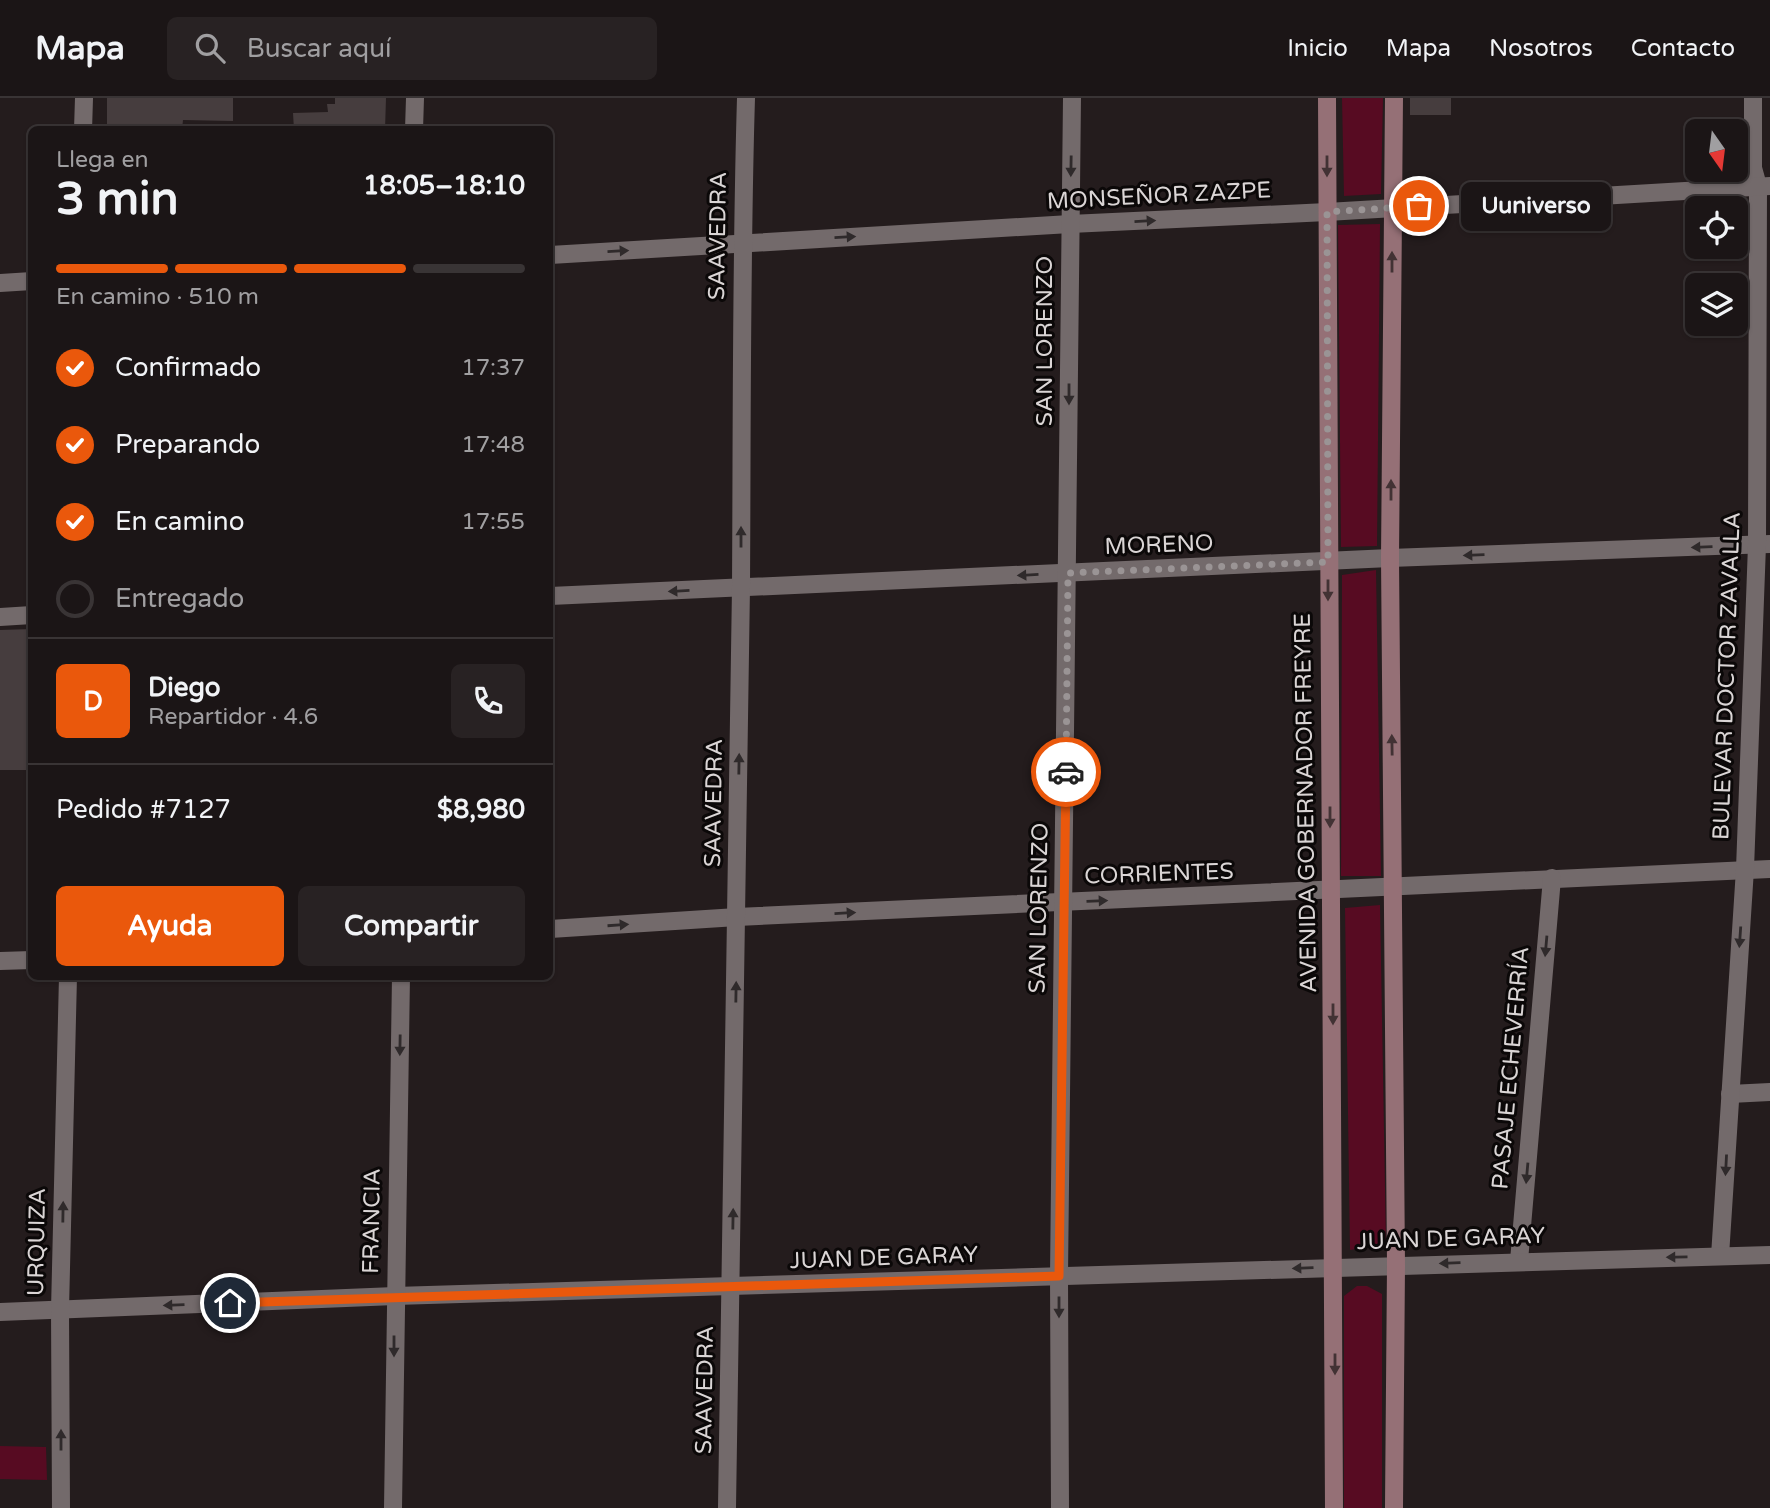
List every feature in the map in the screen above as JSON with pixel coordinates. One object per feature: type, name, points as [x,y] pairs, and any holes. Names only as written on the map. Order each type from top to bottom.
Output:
[{"type":"main road","name":"AVENIDA GOBERNADOR FREYRE","points":[[1327,98],[1328,562],[1335,1267],[1334,1508]]},
{"type":"main road","points":[[1394,98],[1390,558],[1396,1265],[1394,1508]]},
{"type":"street","points":[[83,126],[84,98]]},
{"type":"street","points":[[414,126],[415,98]]},
{"type":"street","name":"SAAVEDRA","points":[[727,1508],[741,588],[741,243],[746,98]]},
{"type":"street","name":"SAN LORENZO","points":[[1060,1508],[1059,1276],[1072,98]]},
{"type":"street","name":"BULEVAR DOCTOR ZAVALLA","points":[[1720,1256],[1764,545],[1764,186],[1753,168],[1753,98]]},
{"type":"street","name":"MONSEÑOR ZAZPE","points":[[553,255],[1764,186]]},
{"type":"street","points":[[0,283],[28,281]]},
{"type":"street","name":"MORENO","points":[[553,596],[1390,558],[1764,545]]},
{"type":"street","points":[[0,617],[28,615]]},
{"type":"street","name":"CORRIENTES","points":[[553,929],[1770,869]]},
{"type":"street","name":"PASAJE ECHEVERRÍA","points":[[1519,1261],[1552,878]]},
{"type":"street","points":[[0,961],[28,960]]},
{"type":"street","name":"URQUIZA","points":[[61,1508],[60,1310],[68,980]]},
{"type":"street","name":"FRANCIA","points":[[393,1508],[401,980]]},
{"type":"street","points":[[1730,1094],[1770,1092]]},
{"type":"street","name":"JUAN DE GARAY","points":[[0,1312],[395,1296],[1770,1255]]},
{"type":"shaded area","points":[[1342,98],[1383,98],[1381,194],[1344,196]]},
{"type":"shaded area","points":[[1380,224],[1377,546],[1341,547],[1338,225]]},
{"type":"shaded area","points":[[1376,570],[1381,876],[1341,876],[1342,575]]},
{"type":"shaded area","points":[[1380,905],[1386,1244],[1350,1250],[1345,908]]},
{"type":"shaded area","points":[[1357,1286],[1367,1286],[1382,1294],[1382,1508],[1344,1508],[1344,1296]]},
{"type":"shaded area","points":[[0,1446],[46,1447],[47,1480],[0,1479]]},
{"type":"building","points":[[107,98],[233,98],[233,121],[183,120],[182,126],[107,126]]},
{"type":"building","points":[[335,98],[386,98],[385,126],[294,126],[293,113],[328,112],[327,104],[335,104]]},
{"type":"building","points":[[1410,98],[1451,98],[1451,115],[1410,115]]},
{"type":"building","points":[[28,629],[28,770],[0,770],[0,630]]},
{"type":"way so far","points":[[1066,772],[1068,573],[1328,562],[1327,212],[1419,206]]},
{"type":"place","name":"Uuniverso","points":[[1419,206]]},
{"type":"route","points":[[230,1303],[1059,1276],[1066,772]]}]
